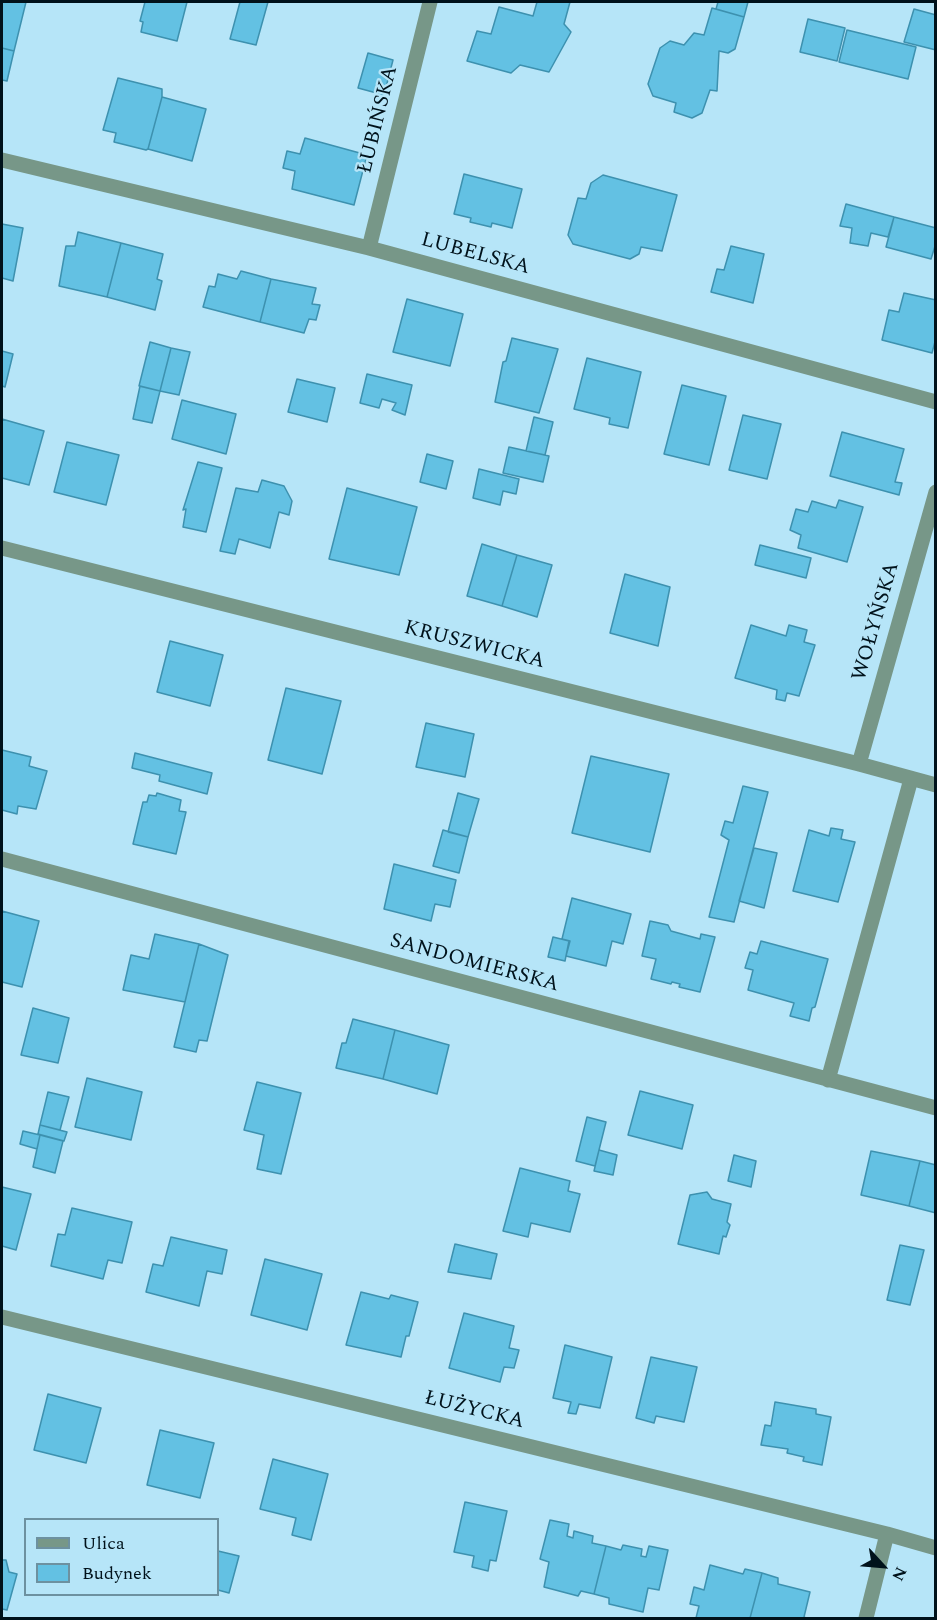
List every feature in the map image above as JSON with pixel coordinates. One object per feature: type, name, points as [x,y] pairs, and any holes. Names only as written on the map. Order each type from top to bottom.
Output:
[{"type":"street","name":"ŁUBIŃSKA","points":[[369,248],[430,2]]},
{"type":"street","name":"LUBELSKA","points":[[2,160],[369,248],[936,402]]},
{"type":"street","name":"WOŁYŃSKA","points":[[859,764],[936,492]]},
{"type":"street","name":"KRUSZWICKA","points":[[2,548],[936,785]]},
{"type":"street","points":[[828,1080],[911,779]]},
{"type":"street","name":"SANDOMIERSKA","points":[[2,859],[936,1108]]},
{"type":"street","name":"ŁUŻYCKA","points":[[2,1317],[887,1534],[936,1548]]},
{"type":"street","points":[[866,1618],[887,1534]]},
{"type":"building","points":[[2,2],[26,2],[14,51],[2,48]]},
{"type":"building","points":[[145,2],[187,2],[177,41],[141,32],[143,22],[140,21]]},
{"type":"building","points":[[240,2],[268,2],[256,45],[230,39]]},
{"type":"building","points":[[537,2],[570,2],[564,24],[571,32],[549,72],[520,65],[511,73],[467,61],[477,31],[491,34],[499,7],[533,16]]},
{"type":"building","points":[[718,2],[748,2],[744,17],[716,9]]},
{"type":"building","points":[[712,8],[744,17],[735,49],[728,53],[719,51],[717,91],[710,90],[702,113],[692,118],[674,112],[676,103],[653,96],[648,84],[660,48],[670,41],[684,45],[694,33],[704,35]]},
{"type":"building","points":[[914,9],[936,15],[936,50],[904,42]]},
{"type":"building","points":[[808,19],[845,28],[837,61],[800,52]]},
{"type":"building","points":[[847,30],[916,47],[908,79],[839,62]]},
{"type":"building","points":[[2,48],[14,51],[7,81],[2,80]]},
{"type":"building","points":[[368,53],[393,60],[384,95],[358,88]]},
{"type":"building","points":[[118,78],[162,89],[162,97],[146,150],[114,142],[116,133],[103,130]]},
{"type":"building","points":[[162,97],[206,109],[192,161],[148,149]]},
{"type":"building","points":[[305,138],[367,155],[354,205],[292,189],[295,171],[283,168],[287,151],[300,154]]},
{"type":"building","points":[[464,174],[522,189],[512,228],[492,223],[491,227],[470,222],[471,218],[454,214]]},
{"type":"building","points":[[603,175],[677,195],[662,251],[641,247],[639,254],[630,259],[573,244],[568,235],[578,198],[586,199],[591,183]]},
{"type":"building","points":[[846,204],[894,217],[888,237],[871,233],[868,246],[850,243],[852,228],[840,226]]},
{"type":"building","points":[[894,217],[936,228],[936,243],[931,259],[886,247]]},
{"type":"building","points":[[2,224],[23,228],[13,281],[2,278]]},
{"type":"building","points":[[78,232],[121,243],[107,297],[59,286],[66,246],[75,246]]},
{"type":"building","points":[[121,243],[163,254],[157,279],[162,281],[155,310],[107,297]]},
{"type":"building","points":[[731,246],[764,254],[753,303],[711,292],[717,269],[724,270]]},
{"type":"building","points":[[241,271],[271,279],[260,322],[203,307],[209,286],[215,287],[218,274],[237,279]]},
{"type":"building","points":[[271,279],[316,288],[312,304],[320,305],[316,320],[309,319],[304,333],[260,322]]},
{"type":"building","points":[[904,293],[936,300],[936,338],[932,353],[882,340],[889,310],[899,312]]},
{"type":"building","points":[[407,299],[463,314],[450,366],[393,352]]},
{"type":"building","points":[[512,338],[558,349],[539,413],[495,402],[503,362],[506,361]]},
{"type":"building","points":[[150,342],[171,348],[160,391],[139,386]]},
{"type":"building","points":[[171,348],[190,352],[179,395],[160,391]]},
{"type":"building","points":[[2,351],[13,354],[5,387],[2,386]]},
{"type":"building","points":[[587,358],[641,372],[628,428],[609,424],[610,418],[574,409]]},
{"type":"building","points":[[367,374],[412,385],[405,415],[392,410],[396,403],[382,399],[379,408],[360,403]]},
{"type":"building","points":[[297,379],[335,388],[327,422],[288,412]]},
{"type":"building","points":[[682,385],[726,396],[709,465],[664,454]]},
{"type":"building","points":[[140,386],[160,391],[152,423],[133,419]]},
{"type":"building","points":[[182,400],[236,414],[226,454],[172,439]]},
{"type":"building","points":[[743,415],[781,424],[767,479],[729,470]]},
{"type":"building","points":[[534,417],[553,422],[545,455],[526,451]]},
{"type":"building","points":[[2,419],[44,431],[29,485],[2,478]]},
{"type":"building","points":[[842,432],[904,449],[895,482],[902,483],[899,495],[830,476]]},
{"type":"building","points":[[67,442],[119,455],[106,505],[54,492]]},
{"type":"building","points":[[509,447],[549,456],[543,482],[503,473]]},
{"type":"building","points":[[427,454],[453,461],[446,489],[420,482]]},
{"type":"building","points":[[198,462],[222,468],[206,532],[183,527],[186,509],[183,510]]},
{"type":"building","points":[[479,469],[519,479],[516,494],[503,491],[500,505],[473,498]]},
{"type":"building","points":[[262,480],[284,486],[292,501],[289,515],[279,512],[270,548],[239,539],[235,554],[220,551],[236,488],[258,492]]},
{"type":"building","points":[[347,488],[417,507],[399,575],[329,559]]},
{"type":"building","points":[[839,500],[863,507],[847,562],[798,548],[801,535],[790,530],[796,509],[808,512],[812,501],[836,508]]},
{"type":"building","points":[[482,544],[517,555],[502,606],[467,596]]},
{"type":"building","points":[[760,545],[811,558],[806,578],[755,565]]},
{"type":"building","points":[[517,555],[552,565],[537,617],[502,606]]},
{"type":"building","points":[[625,574],[670,587],[658,646],[610,633]]},
{"type":"building","points":[[751,625],[786,636],[789,625],[807,630],[804,642],[815,645],[799,696],[787,693],[785,701],[776,699],[777,690],[735,678]]},
{"type":"building","points":[[170,641],[223,655],[210,706],[157,692]]},
{"type":"building","points":[[286,688],[341,701],[322,774],[268,760]]},
{"type":"building","points":[[426,723],[474,734],[465,777],[416,767]]},
{"type":"building","points":[[2,750],[31,757],[29,766],[47,771],[36,809],[18,806],[17,814],[2,810]]},
{"type":"building","points":[[135,753],[212,773],[207,794],[159,781],[160,775],[132,768]]},
{"type":"building","points":[[591,756],[669,774],[650,852],[572,833]]},
{"type":"building","points":[[743,786],[768,792],[734,922],[709,917],[729,840],[721,835],[725,821],[733,823]]},
{"type":"building","points":[[157,793],[181,800],[179,811],[186,812],[176,854],[133,844],[143,802],[147,802],[149,795],[156,796]]},
{"type":"building","points":[[458,793],[479,799],[468,837],[448,832]]},
{"type":"building","points":[[831,828],[843,830],[841,839],[855,842],[838,902],[793,891],[809,830],[829,836]]},
{"type":"building","points":[[443,830],[468,837],[459,873],[433,866]]},
{"type":"building","points":[[754,848],[777,853],[764,908],[739,901]]},
{"type":"building","points":[[394,864],[456,880],[450,907],[435,904],[431,921],[384,909]]},
{"type":"building","points":[[572,898],[631,914],[623,944],[612,941],[606,966],[566,956],[570,941],[562,939]]},
{"type":"building","points":[[2,911],[39,921],[22,987],[2,982]]},
{"type":"building","points":[[650,921],[668,925],[671,931],[700,939],[701,934],[715,937],[700,992],[679,987],[680,984],[651,979],[656,959],[642,956]]},
{"type":"building","points":[[155,934],[199,944],[185,1002],[123,990],[131,955],[149,959]]},
{"type":"building","points":[[553,937],[569,941],[565,961],[548,957]]},
{"type":"building","points":[[761,941],[828,959],[809,1021],[790,1016],[794,1003],[748,990],[753,970],[745,968],[750,952],[757,954]]},
{"type":"building","points":[[199,944],[228,955],[207,1041],[199,1040],[196,1052],[174,1047]]},
{"type":"building","points":[[33,1008],[69,1018],[58,1063],[21,1055]]},
{"type":"building","points":[[353,1019],[395,1030],[383,1079],[336,1068],[342,1043],[346,1043]]},
{"type":"building","points":[[395,1030],[449,1045],[437,1094],[383,1079]]},
{"type":"building","points":[[87,1078],[142,1092],[131,1140],[75,1127]]},
{"type":"building","points":[[257,1082],[301,1093],[281,1174],[257,1169],[264,1135],[244,1130]]},
{"type":"building","points":[[640,1091],[693,1105],[682,1149],[628,1135]]},
{"type":"building","points":[[48,1092],[69,1097],[60,1130],[40,1125]]},
{"type":"building","points":[[587,1117],[606,1122],[595,1166],[576,1161]]},
{"type":"building","points":[[40,1125],[67,1132],[64,1141],[38,1134]]},
{"type":"building","points":[[23,1131],[40,1135],[37,1149],[20,1144]]},
{"type":"building","points":[[40,1135],[63,1141],[55,1173],[33,1167]]},
{"type":"building","points":[[599,1150],[617,1155],[613,1175],[594,1171]]},
{"type":"building","points":[[871,1151],[920,1161],[909,1206],[861,1195]]},
{"type":"building","points":[[734,1155],[756,1161],[751,1187],[728,1181]]},
{"type":"building","points":[[920,1161],[936,1165],[936,1213],[909,1206]]},
{"type":"building","points":[[520,1168],[570,1181],[568,1191],[580,1194],[570,1232],[531,1223],[528,1237],[503,1231]]},
{"type":"building","points":[[2,1187],[31,1194],[16,1250],[2,1246]]},
{"type":"building","points":[[707,1192],[712,1199],[731,1204],[727,1222],[730,1225],[726,1237],[723,1236],[719,1254],[678,1244],[690,1195]]},
{"type":"building","points":[[72,1208],[132,1222],[122,1263],[108,1260],[103,1279],[51,1266],[58,1234],[65,1235]]},
{"type":"building","points":[[171,1237],[227,1250],[222,1274],[207,1271],[199,1306],[146,1292],[153,1264],[163,1266]]},
{"type":"building","points":[[455,1244],[497,1254],[491,1279],[448,1272]]},
{"type":"building","points":[[900,1245],[924,1250],[910,1305],[887,1300]]},
{"type":"building","points":[[265,1259],[322,1274],[307,1330],[251,1315]]},
{"type":"building","points":[[361,1292],[389,1299],[391,1295],[418,1302],[401,1357],[346,1345]]},
{"type":"building","points":[[464,1313],[514,1326],[509,1348],[519,1350],[514,1368],[504,1367],[500,1382],[449,1368]]},
{"type":"building","points":[[565,1345],[612,1357],[600,1408],[579,1404],[576,1414],[568,1413],[571,1402],[553,1398]]},
{"type":"building","points":[[651,1357],[697,1367],[684,1422],[656,1416],[654,1423],[636,1418]]},
{"type":"building","points":[[48,1394],[101,1408],[86,1463],[34,1450]]},
{"type":"building","points":[[775,1402],[816,1409],[816,1414],[831,1417],[822,1465],[803,1461],[804,1457],[787,1453],[788,1449],[761,1445],[765,1425],[771,1426]]},
{"type":"building","points":[[160,1430],[214,1443],[200,1498],[147,1485]]},
{"type":"building","points":[[273,1459],[328,1474],[311,1540],[292,1535],[296,1518],[260,1509]]},
{"type":"building","points":[[465,1502],[507,1511],[496,1561],[490,1560],[488,1571],[472,1567],[474,1556],[454,1552]]},
{"type":"building","points":[[550,1520],[569,1524],[567,1536],[573,1538],[574,1531],[593,1536],[592,1543],[606,1546],[594,1594],[581,1591],[578,1596],[544,1587],[549,1562],[540,1559]]},
{"type":"building","points":[[623,1545],[642,1549],[641,1556],[646,1557],[649,1546],[668,1550],[659,1590],[648,1588],[643,1612],[609,1604],[609,1598],[594,1594],[606,1546],[621,1550]]},
{"type":"building","points":[[219,1551],[239,1556],[229,1593],[219,1590]]},
{"type":"building","points":[[2,1560],[6,1560],[9,1572],[17,1574],[7,1610],[2,1609]]},
{"type":"building","points":[[710,1565],[743,1574],[745,1569],[762,1573],[750,1618],[696,1618],[699,1606],[690,1604],[694,1587],[704,1590]]},
{"type":"building","points":[[762,1573],[778,1578],[778,1584],[810,1592],[804,1617],[806,1618],[750,1618]]}]
